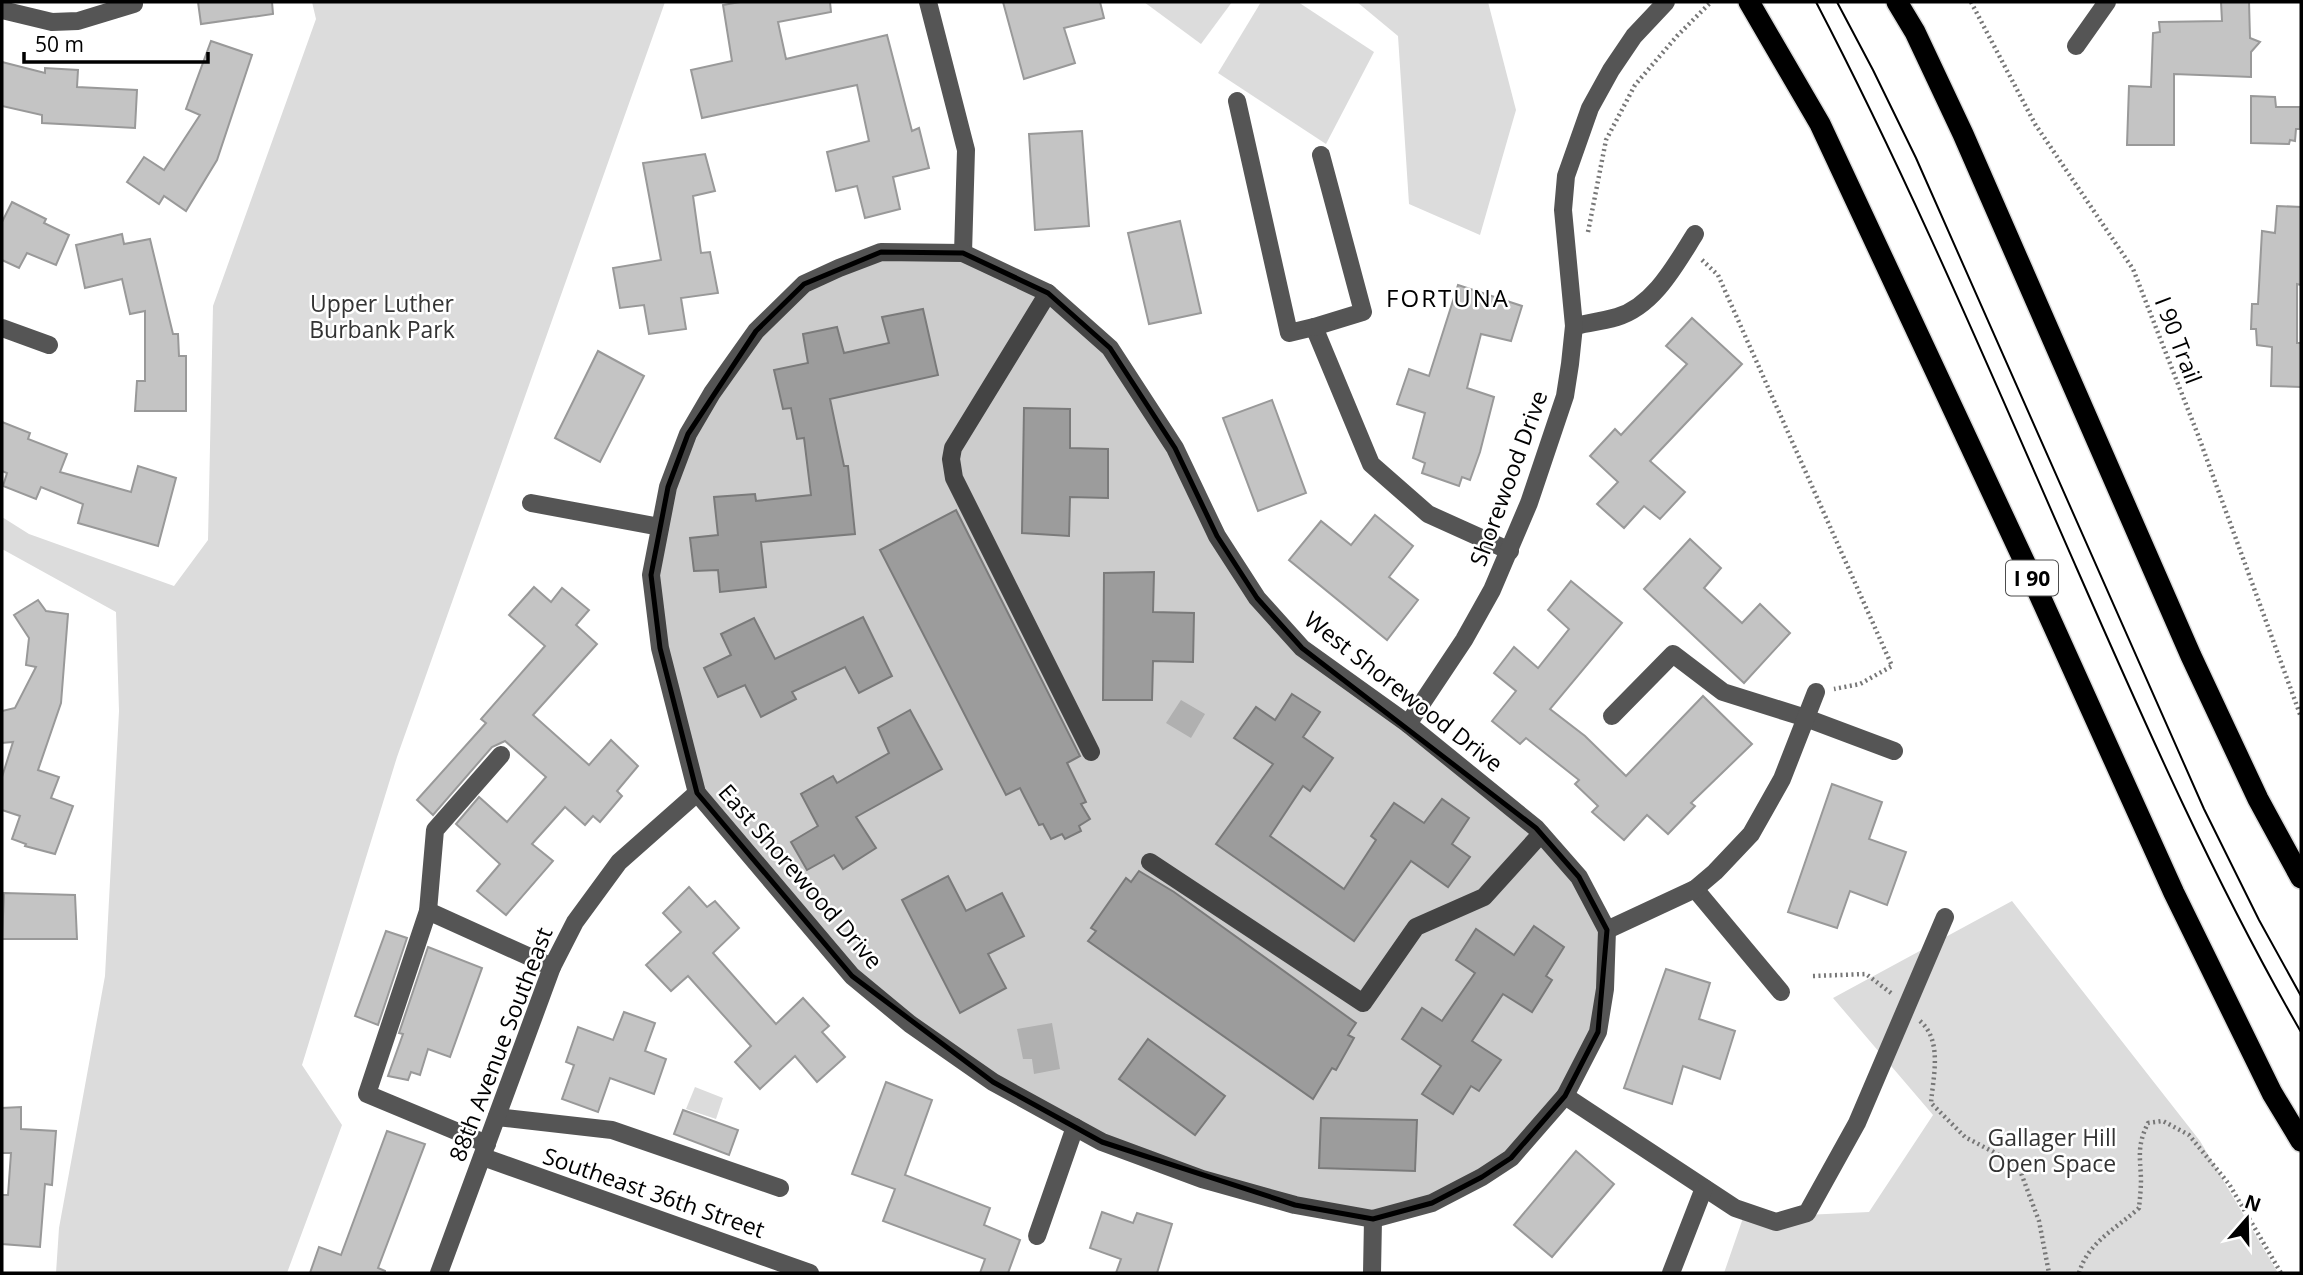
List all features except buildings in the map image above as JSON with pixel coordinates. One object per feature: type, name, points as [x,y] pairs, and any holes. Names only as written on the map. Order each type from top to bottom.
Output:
[{"type":"highway","name":"I 90","points":[[1749,2],[1821,124],[2186,917],[2272,1093],[2301,1141]]},
{"type":"highway","points":[[1898,2],[1963,134],[2191,656],[2258,799],[2301,877]]},
{"type":"street","points":[[78,21],[84,2]]},
{"type":"street","points":[[928,2],[948,73],[965,150],[963,253]]},
{"type":"street","name":"Shorewood Drive","points":[[1408,724],[1464,640],[1510,551],[1565,396],[1574,326],[1563,210],[1566,176],[1590,108],[1611,70],[1634,36],[1666,2]]},
{"type":"street","points":[[2076,46],[2107,2]]},
{"type":"street","points":[[2,10],[52,22],[78,21],[134,4]]},
{"type":"street","points":[[1237,101],[1289,333],[1363,312],[1321,155]]},
{"type":"street","points":[[1574,326],[1620,317],[1650,296],[1671,273],[1692,240]]},
{"type":"street","name":"West Shorewood Drive","points":[[712,393],[756,331],[804,284],[881,252],[963,253],[1048,293],[1110,348],[1175,448],[1217,536],[1257,598],[1303,648],[1408,724],[1480,781],[1541,834],[1579,877],[1607,930],[1605,989],[1598,1032],[1565,1096]]},
{"type":"street","points":[[1048,293],[953,447],[951,459],[954,478],[1091,752]]},
{"type":"street","points":[[1314,327],[1371,464],[1428,514],[1510,551]]},
{"type":"street","points":[[2,328],[49,345]]},
{"type":"street","name":"East Shorewood Drive","points":[[712,393],[688,434],[667,487],[651,575],[660,648],[697,793],[852,976],[910,1024],[993,1082],[1102,1142],[1202,1179],[1295,1205],[1373,1219],[1432,1203],[1482,1177],[1511,1158],[1565,1096]]},
{"type":"street","points":[[531,503],[660,527]]},
{"type":"street","points":[[1612,716],[1673,654],[1723,692],[1806,718],[1894,751]]},
{"type":"street","points":[[1607,930],[1695,889],[1751,834],[1782,779],[1816,692]]},
{"type":"street","points":[[501,755],[435,830],[428,911],[552,967]]},
{"type":"street","name":"88th Avenue Southeast","points":[[439,1273],[552,967],[575,922],[619,862],[697,793]]},
{"type":"street","points":[[1150,862],[1363,1003],[1416,927],[1483,897],[1541,834]]},
{"type":"street","points":[[1695,889],[1781,992]]},
{"type":"street","name":"Southeast 36th Street","points":[[428,911],[367,1094],[485,1151],[810,1273]]},
{"type":"street","points":[[1565,1096],[1735,1208],[1776,1222],[1807,1213],[1857,1123],[1945,917]]},
{"type":"street","points":[[497,1117],[612,1130],[780,1188]]},
{"type":"street","points":[[1037,1236],[1075,1127]]},
{"type":"street","points":[[1671,1273],[1704,1188]]},
{"type":"street","points":[[1372,1273],[1373,1219]]},
{"type":"path","name":"I 90 Trail","points":[[1970,2],[2035,124],[2133,269],[2198,435],[2301,717]]},
{"type":"path","points":[[1587,235],[1606,140],[1635,85],[1709,4]]},
{"type":"path","points":[[1692,240],[1718,275],[1892,666],[1860,684],[1816,692]]},
{"type":"path","points":[[1813,975],[1866,974],[1889,990],[1906,1011],[1924,1025],[1936,1047],[1931,1103],[1965,1137],[2018,1165],[2039,1221],[2049,1273]]},
{"type":"path","points":[[2080,1273],[2083,1261],[2097,1241],[2139,1208],[2140,1140],[2148,1123],[2163,1121],[2189,1135],[2229,1184],[2281,1273]]},
{"type":"highlighted area","points":[[881,252],[963,253],[1048,293],[1110,348],[1175,448],[1217,536],[1257,598],[1302,648],[1536,828],[1579,877],[1607,930],[1598,1032],[1565,1096],[1511,1158],[1482,1177],[1432,1203],[1373,1219],[1295,1205],[1102,1142],[993,1082],[852,976],[697,793],[660,648],[651,575],[668,487],[688,434],[756,331],[804,284]]},
{"type":"green space","name":"Upper Luther Burbank Park","points":[[312,2],[665,2],[397,757],[302,1065],[342,1125],[287,1273],[56,1273],[59,1228],[105,976],[119,711],[116,612],[2,549],[2,517],[29,534],[174,586],[208,540],[213,306],[316,19]]},
{"type":"green space","points":[[1144,2],[1232,2],[1201,44]]},
{"type":"green space","points":[[1261,2],[1298,2],[1374,52],[1326,144],[1218,73]]},
{"type":"green space","points":[[1357,2],[1488,2],[1516,110],[1480,235],[1409,204],[1398,36]]},
{"type":"green space","points":[[1181,700],[1205,714],[1191,738],[1166,723]]},
{"type":"green space","name":"Gallager Hill Open Space","points":[[2012,901],[2200,1141],[2278,1273],[1724,1273],[1743,1218],[1869,1212],[1933,1115],[1833,998]]},
{"type":"green space","points":[[1052,1023],[1060,1069],[1034,1074],[1032,1059],[1023,1059],[1017,1029]]},
{"type":"green space","points":[[695,1087],[723,1098],[716,1119],[686,1109]]},
{"type":"tram line","points":[[1816,2],[1919,212],[2183,804],[2239,919],[2301,1032]]},
{"type":"tram line","points":[[1837,2],[1916,158],[2204,809],[2259,920],[2301,996]]},
{"type":"district","name":"FORTUNA","points":[[1448,297]]}]
